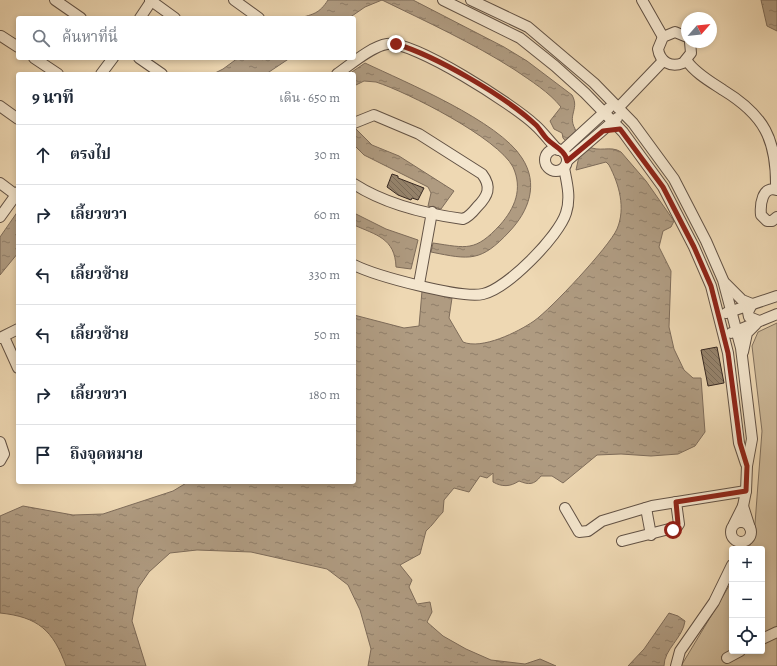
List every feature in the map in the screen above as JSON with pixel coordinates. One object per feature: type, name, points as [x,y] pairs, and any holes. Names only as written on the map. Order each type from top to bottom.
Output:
[{"type":"street","points":[[55,0],[78,16]]},
{"type":"street","points":[[141,16],[151,0],[172,16]]},
{"type":"street","points":[[234,0],[256,16]]},
{"type":"street","points":[[443,0],[520,38],[555,66],[595,103],[616,125],[663,187],[694,247],[711,286],[728,353],[740,443],[747,466]]},
{"type":"street","points":[[471,0],[528,27],[594,83],[619,108],[633,124],[674,179],[706,241],[724,282],[736,331],[742,358],[752,439],[747,466],[746,491],[742,506],[731,529],[732,546]]},
{"type":"street","points":[[642,0],[663,37]]},
{"type":"street","points":[[681,34],[675,32],[663,37],[658,49],[663,61],[675,66],[687,61],[691,53],[691,48]]},
{"type":"street","points":[[1,36],[16,46]]},
{"type":"street","points":[[340,72],[379,46],[396,44],[448,67],[487,90],[536,126],[545,138],[562,149],[565,154],[568,197],[563,221],[527,263],[505,284],[484,294],[474,295],[458,293],[383,276],[356,266]]},
{"type":"street","points":[[37,60],[55,72]]},
{"type":"street","points":[[102,72],[112,60]]},
{"type":"street","points":[[142,60],[159,72]]},
{"type":"street","points":[[545,156],[550,150],[562,149],[596,121],[603,112],[619,108],[663,61]]},
{"type":"street","points":[[687,61],[702,75],[746,105],[759,119],[769,134],[775,150],[776,189],[766,192],[762,199],[760,209],[761,215],[767,221],[772,221],[777,217]]},
{"type":"street","points":[[595,103],[596,121]]},
{"type":"street","points":[[0,106],[16,118]]},
{"type":"street","points":[[616,125],[619,108]]},
{"type":"street","points":[[356,122],[369,116],[381,117],[419,134],[444,148],[482,174],[486,179],[488,190],[487,196],[467,218],[457,218],[389,201],[356,185]]},
{"type":"street","points":[[553,171],[565,165],[575,154],[603,131],[616,125]]},
{"type":"street","points":[[545,138],[545,163],[553,171],[566,179]]},
{"type":"street","points":[[0,183],[16,192]]},
{"type":"street","points":[[0,217],[16,194]]},
{"type":"street","points":[[419,284],[432,212]]},
{"type":"street","points":[[724,282],[742,300],[752,304]]},
{"type":"street","points":[[719,316],[777,296]]},
{"type":"street","points":[[752,304],[748,312],[749,317],[759,321]]},
{"type":"street","points":[[724,336],[777,314]]},
{"type":"street","points":[[742,358],[747,333],[759,321]]},
{"type":"street","points":[[16,330],[2,337],[16,364]]},
{"type":"street","points":[[0,442],[4,454],[0,461]]},
{"type":"street","points":[[565,508],[579,532],[583,533],[602,521],[646,508],[746,491]]},
{"type":"street","points":[[622,541],[651,535],[677,527],[676,502]]},
{"type":"street","points":[[731,536],[739,543],[744,545],[751,535],[742,506]]},
{"type":"street","points":[[646,508],[651,535]]},
{"type":"street","points":[[734,524],[741,522],[750,528]]},
{"type":"street","points":[[676,666],[680,651],[714,602],[729,571]]},
{"type":"street","points":[[765,638],[777,632]]},
{"type":"street","points":[[727,658],[734,654]]},
{"type":"shaded area","points":[[777,323],[777,666],[681,666],[729,586],[729,654],[765,654],[765,546],[750,546],[754,537],[762,431],[752,346],[758,332]]},
{"type":"water","points":[[328,0],[382,0],[365,7],[352,16],[306,16],[319,11]]},
{"type":"water","points":[[382,0],[413,0],[504,47],[527,61],[572,95],[575,105],[572,118],[573,123],[575,129],[586,144],[596,149],[613,149],[621,152],[646,181],[674,221],[671,227],[663,231],[659,247],[671,271],[669,327],[674,349],[684,370],[693,378],[701,378],[705,432],[695,446],[678,454],[651,456],[621,454],[597,455],[563,483],[552,476],[541,476],[534,483],[519,481],[509,485],[500,485],[493,482],[493,473],[487,478],[480,476],[469,492],[454,488],[444,500],[443,512],[426,531],[420,554],[400,565],[412,580],[409,587],[417,604],[430,602],[432,612],[427,622],[443,636],[466,649],[491,660],[525,664],[540,659],[556,666],[368,666],[371,649],[360,610],[348,585],[327,569],[251,552],[197,550],[170,553],[149,572],[138,588],[132,621],[146,666],[66,666],[56,643],[42,628],[25,618],[0,613],[0,516],[23,506],[73,515],[103,514],[173,491],[185,484],[356,484],[356,316],[404,328],[419,326],[422,291],[452,298],[449,318],[463,342],[480,344],[500,339],[534,321],[542,314],[592,263],[612,238],[620,221],[621,205],[616,180],[609,165],[606,162],[576,170],[579,156],[563,138],[562,133],[554,129],[550,121],[561,107],[551,96],[515,70],[450,33]]},
{"type":"water","points":[[761,0],[777,0],[777,31],[767,26]]},
{"type":"water","points":[[235,60],[287,60],[269,72],[217,72]]},
{"type":"water","points":[[365,63],[450,104],[493,130],[510,144],[522,158],[527,168],[531,187],[522,215],[516,224],[499,242],[482,254],[474,256],[465,257],[431,252],[433,243],[463,247],[477,244],[491,234],[505,219],[516,198],[517,183],[513,167],[504,155],[471,130],[408,95],[376,82],[364,81],[356,85],[356,72],[352,72]]},
{"type":"water","points":[[356,129],[372,145],[399,156],[454,191],[441,209],[428,206],[431,193],[428,187],[364,155],[356,147]]},
{"type":"water","points":[[16,214],[16,255],[0,275],[0,237]]},
{"type":"water","points":[[356,214],[386,229],[418,240],[411,269],[396,267],[395,257],[392,250],[383,239],[356,226]]},
{"type":"water","points":[[669,613],[678,616],[685,621],[681,633],[667,654],[664,666],[628,666],[644,649]]},
{"type":"building","points":[[392,174],[398,176],[398,178],[424,188],[418,200],[412,198],[411,200],[398,195],[387,187]]},
{"type":"building","points":[[717,347],[724,383],[708,386],[701,350]]},
{"type":"route","points":[[396,44],[407,47],[448,67],[512,106],[536,126],[545,138],[558,150],[565,154],[567,161],[603,131],[620,129],[663,187],[694,247],[711,286],[728,353],[740,443],[747,466],[746,491],[676,502],[678,524],[673,530]]}]
